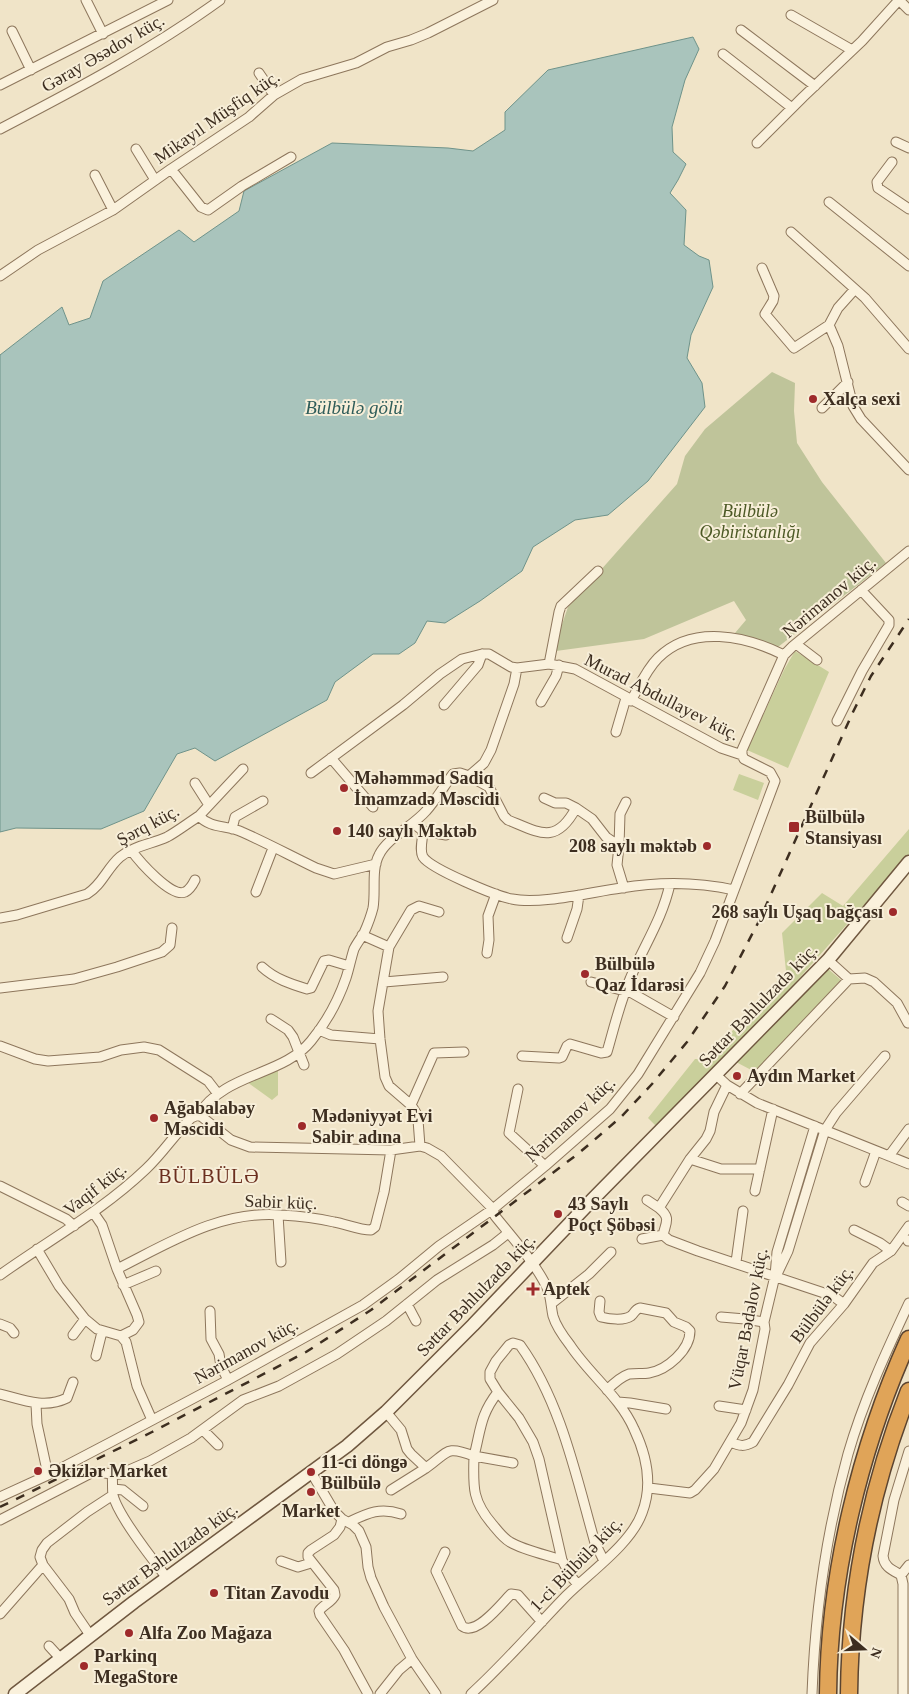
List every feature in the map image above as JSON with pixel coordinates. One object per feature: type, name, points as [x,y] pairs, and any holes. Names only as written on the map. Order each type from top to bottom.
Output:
[{"type":"highway","points":[[828,1694],[832,1627],[850,1516],[872,1437],[909,1339]]},
{"type":"highway","points":[[849,1694],[852,1628],[861,1564],[890,1444],[909,1391]]},
{"type":"main road","name":"Səttar Bəhlulzadə küç.","points":[[18,1693],[90,1635],[351,1443],[386,1412],[828,960],[909,862]]},
{"type":"street","points":[[86,0],[103,34]]},
{"type":"street","points":[[0,85],[168,0]]},
{"type":"street","name":"Gəray Əsədov küç.","points":[[1,126],[110,70],[179,28],[220,0]]},
{"type":"street","name":"Mikayıl Müşfiq küç.","points":[[0,276],[38,250],[113,210],[249,117],[274,95],[302,79],[356,63],[387,47],[411,40],[493,0]]},
{"type":"street","points":[[757,143],[852,50],[899,0],[909,10]]},
{"type":"street","points":[[790,15],[852,50]]},
{"type":"street","points":[[741,30],[815,86]]},
{"type":"street","points":[[12,31],[31,70]]},
{"type":"street","points":[[723,54],[792,108]]},
{"type":"street","points":[[259,73],[274,95]]},
{"type":"street","points":[[896,142],[909,148]]},
{"type":"street","points":[[136,149],[155,180]]},
{"type":"street","points":[[171,169],[201,207],[208,210],[242,186],[291,157]]},
{"type":"street","points":[[892,162],[877,182],[878,188],[909,209]]},
{"type":"street","points":[[95,175],[113,210]]},
{"type":"street","points":[[829,202],[909,266]]},
{"type":"street","points":[[791,232],[865,298],[909,349]]},
{"type":"street","points":[[762,268],[774,296],[774,301],[765,314],[794,348],[829,325],[838,308],[855,289]]},
{"type":"street","points":[[829,325],[836,340],[853,406],[861,419],[909,470]]},
{"type":"street","points":[[822,408],[848,382]]},
{"type":"street","name":"Nərimanov küç.","points":[[0,1497],[48,1475],[228,1380],[363,1305],[399,1280],[439,1246],[493,1209],[610,1109],[638,1074],[700,973],[774,787],[775,781],[770,772],[748,761],[742,755],[744,745],[784,655],[909,551]]},
{"type":"street","points":[[549,664],[558,612],[561,606],[598,571]]},
{"type":"street","points":[[837,721],[862,671],[889,625],[889,620],[861,590]]},
{"type":"street","points":[[616,732],[628,699],[657,659],[671,648],[702,637],[735,638],[784,655]]},
{"type":"street","points":[[796,644],[817,660]]},
{"type":"street","points":[[444,705],[478,665],[482,654]]},
{"type":"street","points":[[311,773],[404,705],[440,674],[462,659],[489,654],[517,668],[512,690],[491,750],[484,762],[469,776]]},
{"type":"street","name":"Murad Abdullayev küç.","points":[[517,668],[549,664],[575,670],[597,680],[628,699],[721,748],[742,755]]},
{"type":"street","points":[[541,702],[556,676],[559,665]]},
{"type":"street","points":[[331,758],[373,807]]},
{"type":"street","points":[[199,816],[243,769]]},
{"type":"street","points":[[299,1053],[311,1042],[340,994],[354,949],[369,923],[373,907],[376,864],[384,847],[414,824],[426,812],[453,774],[460,773],[469,776],[489,787],[508,820],[542,833],[550,834],[562,829],[576,808]]},
{"type":"street","points":[[195,783],[209,804]]},
{"type":"street","points":[[544,798],[555,803],[566,803],[576,808],[592,819],[606,837],[619,846]]},
{"type":"street","points":[[232,829],[235,816],[263,801]]},
{"type":"street","points":[[624,888],[617,870],[620,814],[626,802]]},
{"type":"street","name":"Şərq küç.","points":[[0,918],[17,915],[87,894],[94,889],[121,856],[131,850],[166,837],[199,816],[208,824],[240,831],[316,868],[334,874],[376,864]]},
{"type":"street","points":[[414,824],[423,831],[446,835]]},
{"type":"street","points":[[423,831],[422,852],[423,857],[427,861],[446,873],[512,900],[579,895],[624,888],[670,884],[708,886],[734,890]]},
{"type":"street","points":[[256,892],[273,848]]},
{"type":"street","points":[[131,850],[147,870],[175,891],[183,893],[187,891],[195,880]]},
{"type":"street","points":[[522,1056],[562,1057],[567,1046],[570,1044],[604,1054],[607,1052],[625,990],[655,930],[668,897],[670,884]]},
{"type":"street","points":[[488,953],[490,940],[488,916],[496,894]]},
{"type":"street","points":[[567,938],[577,909],[579,895]]},
{"type":"street","points":[[198,1115],[202,1116],[237,1144],[250,1147],[391,1150],[420,1146],[418,1120],[412,1105],[386,1082],[378,1012],[389,947],[411,910],[419,906],[440,912]]},
{"type":"street","points":[[0,988],[74,978],[117,967],[162,952],[170,945],[172,928]]},
{"type":"street","points":[[362,935],[389,947]]},
{"type":"street","points":[[262,967],[281,980],[307,989],[311,988],[324,961],[329,960],[349,966]]},
{"type":"street","points":[[828,960],[850,979]]},
{"type":"street","points":[[384,982],[443,977]]},
{"type":"street","points":[[740,1094],[850,979],[866,978],[874,982],[897,1003],[908,1023]]},
{"type":"street","points":[[591,982],[625,990],[674,1016]]},
{"type":"street","points":[[271,1019],[288,1030],[293,1036],[304,1065]]},
{"type":"street","points":[[319,1030],[331,1035],[380,1039]]},
{"type":"street","points":[[0,1046],[34,1059],[48,1061],[100,1057],[120,1050],[151,1048],[159,1050],[208,1081],[218,1094]]},
{"type":"street","points":[[412,1105],[434,1053],[464,1052]]},
{"type":"street","name":"Vaqif küç.","points":[[0,1275],[74,1226],[142,1173],[191,1118],[198,1115],[209,1101],[218,1094],[241,1080],[299,1053]]},
{"type":"street","points":[[775,1276],[788,1251],[825,1130],[836,1112],[885,1056]]},
{"type":"street","points":[[716,1074],[740,1094],[876,1152],[909,1164]]},
{"type":"street","points":[[659,1208],[690,1159],[706,1139],[710,1131],[714,1112],[727,1085]]},
{"type":"street","points":[[518,1090],[509,1133],[545,1166]]},
{"type":"street","points":[[755,1191],[773,1109]]},
{"type":"street","name":"Vüqar Bədəlov küç.","points":[[649,1488],[690,1493],[695,1490],[714,1469],[746,1410],[755,1381],[765,1329],[764,1322],[775,1276],[777,1252],[815,1126]]},
{"type":"street","points":[[889,1156],[909,1129]]},
{"type":"street","name":"1-ci Bülbülə küç.","points":[[420,1146],[441,1156],[493,1209],[494,1216],[532,1263],[548,1289],[553,1315],[561,1332],[587,1368],[618,1402],[634,1428],[645,1459],[649,1488],[642,1515],[632,1532],[578,1585],[497,1670],[471,1694]]},
{"type":"street","name":"Sabir küç.","points":[[116,1269],[180,1237],[222,1220],[250,1215],[319,1218],[371,1230],[375,1227],[384,1192],[391,1150]]},
{"type":"street","points":[[865,1182],[876,1152]]},
{"type":"street","points":[[690,1159],[720,1169],[760,1169]]},
{"type":"street","points":[[0,1186],[66,1219],[74,1226]]},
{"type":"street","points":[[647,1200],[666,1213],[667,1217],[663,1235]]},
{"type":"street","points":[[93,1212],[102,1225],[116,1269],[139,1322],[133,1330],[120,1336]]},
{"type":"street","points":[[736,1262],[743,1212]]},
{"type":"street","points":[[278,1215],[281,1262]]},
{"type":"street","name":"Bülbülə küç.","points":[[730,1442],[740,1446],[753,1442],[788,1385],[810,1343],[844,1304],[873,1263],[907,1239],[909,1226]]},
{"type":"street","points":[[854,1230],[880,1243],[891,1251]]},
{"type":"street","points":[[0,1520],[91,1473],[120,1474],[150,1461],[203,1430],[244,1400],[279,1386],[337,1354],[386,1321],[437,1280],[493,1245],[508,1233]]},
{"type":"street","points":[[663,1235],[668,1240],[832,1296],[844,1304]]},
{"type":"street","points":[[642,1239],[663,1235]]},
{"type":"street","points":[[37,1250],[59,1286],[85,1318],[102,1332],[120,1336],[126,1342],[137,1386],[152,1420]]},
{"type":"street","points":[[551,1304],[589,1274],[611,1252]]},
{"type":"street","points":[[124,1286],[156,1271]]},
{"type":"street","points":[[600,1301],[599,1312],[606,1319],[624,1319],[630,1317],[636,1309],[640,1308],[666,1314],[674,1322],[690,1331],[690,1336],[684,1350],[660,1370],[648,1374],[629,1374],[606,1390]]},
{"type":"street","points":[[812,1694],[821,1582],[848,1454],[869,1395],[909,1303]]},
{"type":"street","points":[[407,1304],[416,1321]]},
{"type":"street","points":[[210,1311],[211,1339],[219,1354],[221,1366],[228,1380]]},
{"type":"street","points":[[722,1317],[745,1318],[764,1322]]},
{"type":"street","points":[[73,1335],[85,1318]]},
{"type":"street","points":[[0,1324],[14,1332]]},
{"type":"street","points":[[96,1356],[102,1332]]},
{"type":"street","points":[[578,1585],[570,1576],[562,1560],[539,1459],[533,1442],[520,1418],[498,1392],[490,1379],[490,1372],[509,1344],[516,1343],[520,1345],[535,1368],[551,1402],[574,1469],[595,1543],[604,1561]]},
{"type":"street","points":[[0,1394],[36,1404],[62,1400],[67,1398],[73,1382]]},
{"type":"street","points":[[498,1392],[488,1404],[483,1416],[474,1456],[474,1487],[480,1506],[488,1519],[511,1542],[562,1560]]},
{"type":"street","points":[[618,1402],[666,1410]]},
{"type":"street","points":[[36,1404],[37,1424],[48,1475]]},
{"type":"street","points":[[719,1406],[746,1410]]},
{"type":"street","points":[[386,1412],[401,1430],[407,1449],[426,1468]]},
{"type":"street","points":[[203,1430],[218,1445]]},
{"type":"street","points":[[391,1490],[450,1450],[455,1449],[474,1456],[514,1463]]},
{"type":"street","points":[[903,1694],[906,1616],[903,1584],[901,1575],[883,1562],[883,1556],[894,1500],[909,1451]]},
{"type":"street","points":[[311,1472],[334,1510],[356,1528],[365,1543],[371,1578],[384,1607],[412,1658],[436,1694]]},
{"type":"street","points":[[112,1475],[113,1492],[127,1522],[167,1578]]},
{"type":"street","points":[[90,1635],[75,1613],[69,1599],[43,1565],[40,1557],[42,1550],[113,1492],[123,1490],[143,1506]]},
{"type":"street","points":[[368,1694],[344,1650],[320,1615],[319,1611],[321,1608],[334,1598],[335,1595],[334,1590],[311,1563],[308,1553],[337,1532],[346,1520],[385,1510],[401,1514]]},
{"type":"street","points":[[445,1552],[436,1571],[462,1626],[469,1629],[486,1620],[514,1593],[542,1622]]},
{"type":"street","points":[[281,1561],[298,1567],[311,1563]]},
{"type":"street","points":[[0,1614],[43,1565]]},
{"type":"street","points":[[901,1575],[909,1565]]},
{"type":"street","points":[[49,1646],[60,1658]]},
{"type":"street","points":[[380,1694],[399,1670],[412,1658]]},
{"type":"green space","name":"Bülbülə Qəbiristanlığı","points":[[772,372],[795,383],[794,411],[797,443],[822,482],[886,563],[778,647],[735,633],[746,620],[734,601],[644,639],[556,651],[559,633],[568,607],[677,484],[685,456],[705,429]]},
{"type":"green space","points":[[795,651],[829,672],[788,768],[747,750],[784,670]]},
{"type":"green space","points":[[739,774],[764,783],[758,800],[733,790]]},
{"type":"green space","points":[[909,829],[909,854],[781,999],[656,1126],[648,1118],[695,1059],[707,1059],[786,971],[782,933],[822,893],[843,906]]},
{"type":"green space","points":[[827,968],[841,980],[755,1072],[736,1062]]},
{"type":"green space","points":[[278,1066],[278,1095],[272,1100],[247,1082]]},
{"type":"water","name":"Bülbülə gölü","points":[[693,37],[699,49],[685,80],[672,127],[673,152],[686,164],[670,193],[686,210],[684,245],[699,256],[709,260],[713,287],[691,335],[687,358],[702,383],[705,407],[648,481],[608,515],[575,520],[533,547],[522,571],[445,623],[427,621],[415,643],[399,654],[373,654],[335,682],[327,700],[215,761],[195,748],[177,754],[144,811],[101,829],[16,828],[0,832],[0,355],[62,307],[69,325],[90,318],[103,281],[179,230],[194,242],[239,211],[244,191],[332,143],[448,148],[473,151],[505,130],[505,112],[548,70]]},
{"type":"railway","points":[[0,1507],[152,1432],[306,1352],[371,1310],[579,1153],[621,1117],[687,1042],[725,986],[759,921],[871,676],[909,619]]},
{"type":"place","name":"Xalça sexi","points":[[813,399]]},
{"type":"place","name":"Məhəmməd Sadiq İmamzadə Məscidi","points":[[344,788]]},
{"type":"place","name":"Bülbülə Stansiyası","points":[[794,827]]},
{"type":"place","name":"140 saylı Məktəb","points":[[337,831]]},
{"type":"place","name":"208 saylı məktəb","points":[[707,846]]},
{"type":"place","name":"268 saylı Uşaq bağçası","points":[[893,912]]},
{"type":"place","name":"Bülbülə Qaz İdarəsi","points":[[585,974]]},
{"type":"place","name":"Aydın Market","points":[[737,1076]]},
{"type":"place","name":"Ağabalabəy Məscidi","points":[[154,1118]]},
{"type":"place","name":"Mədəniyyət Evi Sabir adına","points":[[302,1126]]},
{"type":"place","name":"43 Saylı Poçt Şöbəsi","points":[[558,1214]]},
{"type":"place","name":"Aptek","points":[[533,1289]]},
{"type":"place","name":"Əkizlər Market","points":[[38,1471]]},
{"type":"place","name":"11-ci döngə Bülbülə","points":[[311,1472]]},
{"type":"place","name":"Market","points":[[311,1492]]},
{"type":"place","name":"Titan Zavodu","points":[[214,1593]]},
{"type":"place","name":"Alfa Zoo Mağaza","points":[[129,1633]]},
{"type":"place","name":"Parkinq MegaStore","points":[[84,1666]]},
{"type":"district","name":"BÜLBÜLƏ","points":[[209,1176]]}]
